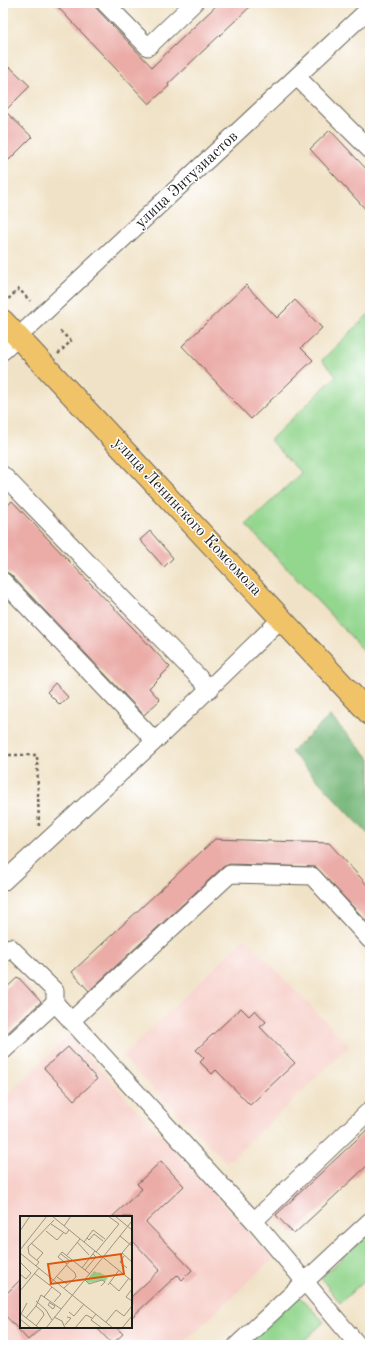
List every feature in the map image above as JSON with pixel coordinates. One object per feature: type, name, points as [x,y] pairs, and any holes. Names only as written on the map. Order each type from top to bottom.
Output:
[{"type":"main road","name":"улица Ленинского Комсомола","points":[[4,312],[19,337],[370,714]]},
{"type":"street","points":[[105,3],[148,47],[194,3]]},
{"type":"street","name":"улица Энтузиастов","points":[[3,352],[370,8]]},
{"type":"street","points":[[297,77],[370,150]]},
{"type":"street","points":[[3,475],[210,689]]},
{"type":"street","points":[[3,581],[156,742]]},
{"type":"street","points":[[3,882],[156,742],[281,619]]},
{"type":"street","points":[[71,1021],[230,874],[312,876],[370,940]]},
{"type":"street","points":[[3,954],[10,947],[55,991],[56,1003],[71,1021],[254,1221],[358,1345]]},
{"type":"street","points":[[3,1051],[56,1003]]},
{"type":"street","points":[[254,1221],[370,1110]]},
{"type":"street","points":[[237,1345],[370,1221]]},
{"type":"path","points":[[4,312],[19,289],[30,301]]},
{"type":"path","points":[[58,354],[71,341],[60,331]]},
{"type":"path","points":[[3,755],[37,755],[39,849]]},
{"type":"shaded area","points":[[245,938],[349,1046],[227,1163],[122,1057]]},
{"type":"shaded area","points":[[69,1035],[273,1259],[181,1345],[3,1345],[3,1099]]},
{"type":"green space","points":[[370,313],[370,657],[246,525],[301,473],[270,440],[336,376],[322,360]]},
{"type":"green space","points":[[330,716],[370,759],[370,836],[291,752]]},
{"type":"green space","points":[[370,1232],[370,1275],[340,1303],[321,1278]]},
{"type":"green space","points":[[298,1295],[324,1322],[299,1345],[246,1345]]},
{"type":"building","points":[[54,3],[91,3],[152,67],[219,3],[254,3],[168,84],[169,86],[149,104]]},
{"type":"building","points":[[10,67],[30,86],[5,111],[32,137],[9,160],[3,153],[3,74]]},
{"type":"building","points":[[330,130],[370,173],[370,214],[310,149]]},
{"type":"building","points":[[246,285],[277,318],[295,300],[322,328],[301,348],[313,360],[251,419],[182,346]]},
{"type":"building","points":[[12,501],[170,667],[149,688],[160,700],[144,715],[10,574],[3,571],[3,510]]},
{"type":"building","points":[[150,531],[173,558],[164,567],[140,540]]},
{"type":"building","points":[[55,683],[68,697],[60,705],[47,692]]},
{"type":"building","points":[[215,839],[329,843],[370,888],[370,925],[316,867],[230,864],[223,867],[89,991],[72,972]]},
{"type":"building","points":[[18,977],[41,1002],[3,1037],[3,991]]},
{"type":"building","points":[[241,1008],[249,1016],[255,1010],[266,1022],[260,1027],[295,1063],[250,1105],[216,1070],[212,1074],[200,1062],[204,1058],[196,1050]]},
{"type":"building","points":[[68,1047],[97,1079],[74,1100],[44,1068]]},
{"type":"building","points":[[370,1127],[370,1163],[294,1234],[276,1215]]},
{"type":"building","points":[[161,1161],[184,1186],[146,1222],[192,1270],[182,1280],[177,1275],[132,1317],[132,1296],[160,1270],[132,1240],[132,1216],[113,1216],[142,1189],[137,1184]]},
{"type":"building","points":[[20,1280],[20,1328],[41,1328],[28,1340],[3,1313],[3,1297]]},
{"type":"building","points":[[97,1328],[117,1328],[123,1334],[112,1344]]}]
